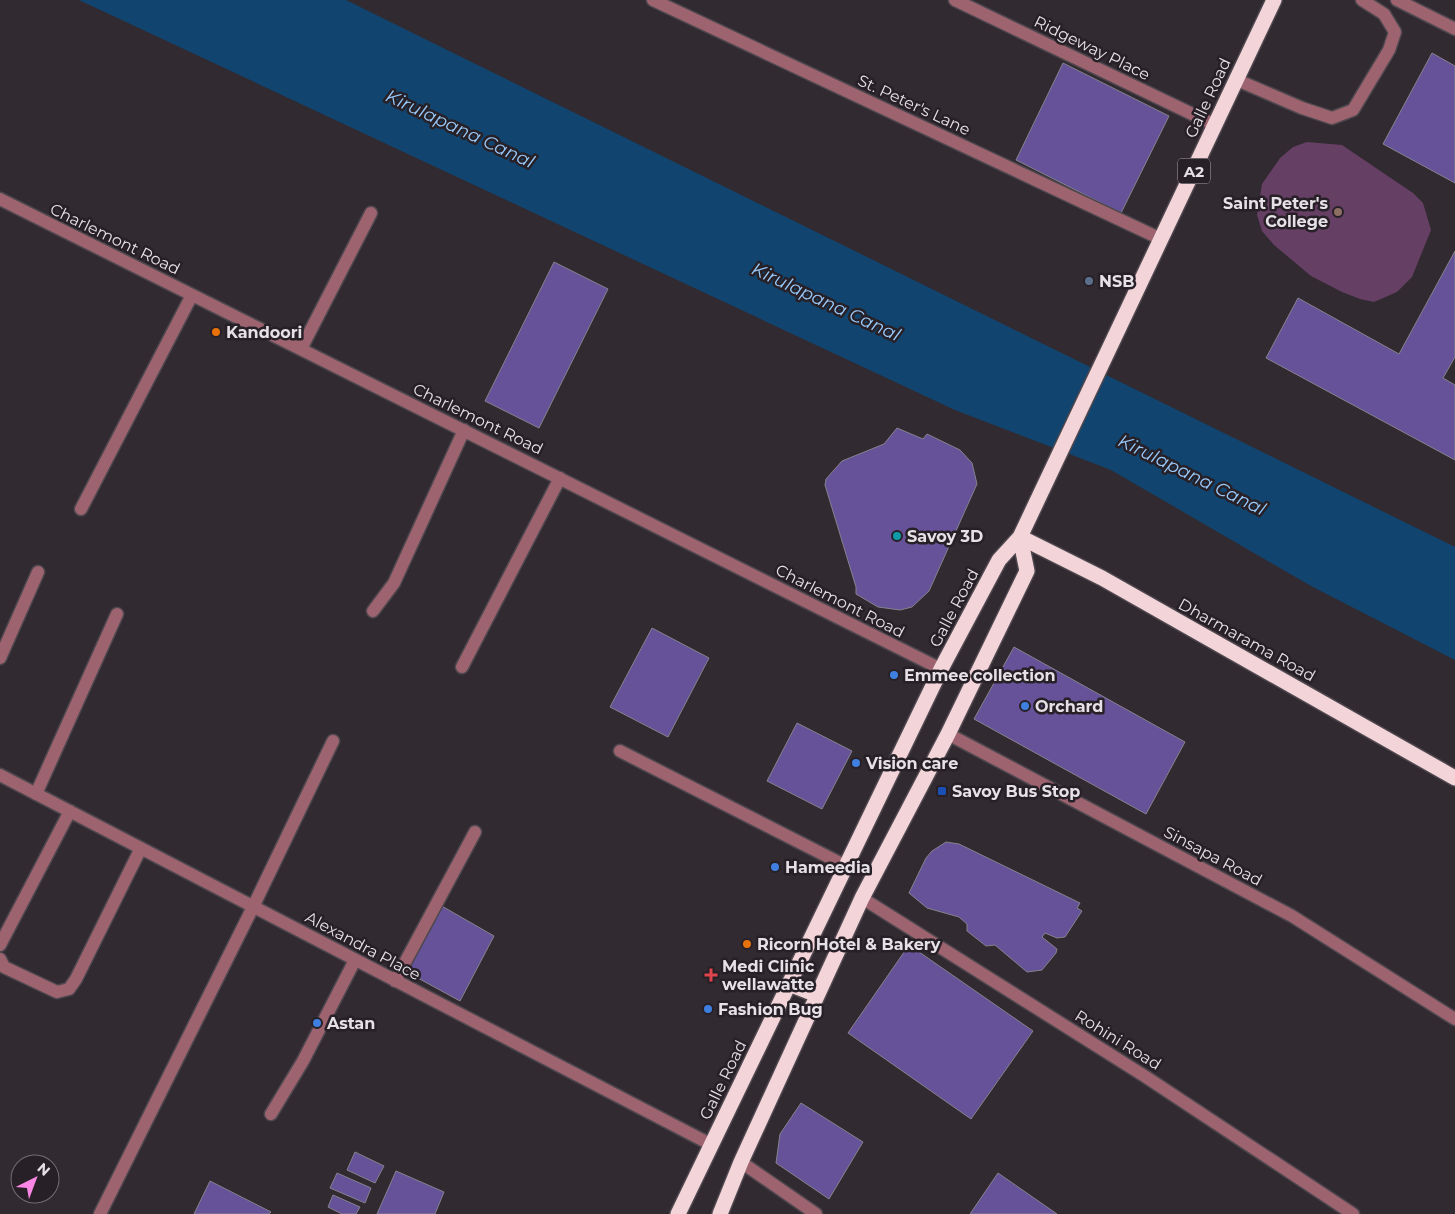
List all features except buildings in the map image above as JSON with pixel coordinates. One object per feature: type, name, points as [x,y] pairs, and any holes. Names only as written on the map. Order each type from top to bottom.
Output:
[{"type":"highway","name":"Galle Road","points":[[678,1214],[941,669],[999,560],[1020,537],[1274,0]]},
{"type":"highway","points":[[720,1214],[740,1162],[862,898],[948,734],[1027,572],[1020,537]]},
{"type":"highway","name":"Dharmarama Road","points":[[1020,537],[1080,566],[1455,778]]},
{"type":"highway","points":[[789,984],[817,995]]},
{"type":"street","name":"St. Peter's Lane","points":[[653,0],[1161,239]]},
{"type":"street","name":"Ridgeway Place","points":[[955,0],[1215,125]]},
{"type":"street","points":[[1237,80],[1302,108],[1332,118],[1354,110],[1388,50],[1394,32],[1384,14],[1362,0]]},
{"type":"street","points":[[1397,0],[1455,29]]},
{"type":"street","name":"Charlemont Road","points":[[0,199],[941,669]]},
{"type":"street","points":[[301,349],[371,213]]},
{"type":"street","points":[[82,509],[192,295]]},
{"type":"street","points":[[373,611],[394,584],[464,430]]},
{"type":"street","points":[[462,667],[560,478]]},
{"type":"street","points":[[0,658],[38,572]]},
{"type":"street","points":[[36,794],[117,614]]},
{"type":"street","name":"Sinsapa Road","points":[[948,734],[1292,916],[1455,1019]]},
{"type":"street","points":[[100,1214],[253,907],[333,741]]},
{"type":"street","points":[[620,752],[846,866]]},
{"type":"street","name":"Alexandra Place","points":[[0,777],[70,811],[712,1144]]},
{"type":"street","points":[[0,945],[70,811]]},
{"type":"street","points":[[395,981],[475,832]]},
{"type":"street","points":[[0,959],[4,967],[57,992],[69,989],[76,979],[141,848]]},
{"type":"street","name":"Rohini Road","points":[[862,898],[1146,1077],[1353,1214]]},
{"type":"street","points":[[271,1114],[303,1061],[355,960]]},
{"type":"street","points":[[740,1162],[816,1214]]},
{"type":"shaded area","points":[[1307,142],[1342,145],[1413,193],[1423,203],[1431,230],[1412,277],[1397,292],[1374,302],[1342,292],[1311,276],[1274,245],[1262,231],[1257,215],[1262,184],[1280,158],[1293,147]]},
{"type":"water","name":"Kirulapana Canal","points":[[79,0],[346,0],[1455,547],[1455,660],[1311,586],[1111,470],[955,410]]},
{"type":"place","name":"Saint Peter's College","points":[[1338,212]]},
{"type":"place","name":"NSB","points":[[1089,281]]},
{"type":"place","name":"Kandoori","points":[[216,332]]},
{"type":"place","name":"Savoy 3D","points":[[897,536]]},
{"type":"place","name":"Emmee collection","points":[[894,675]]},
{"type":"place","name":"Orchard","points":[[1025,706]]},
{"type":"place","name":"Vision care","points":[[856,763]]},
{"type":"place","name":"Savoy Bus Stop","points":[[942,791]]},
{"type":"place","name":"Hameedia","points":[[775,867]]},
{"type":"place","name":"Ricorn Hotel & Bakery","points":[[747,944]]},
{"type":"place","name":"Medi Clinic wellawatte","points":[[711,975]]},
{"type":"place","name":"Fashion Bug","points":[[708,1009]]},
{"type":"place","name":"Astan","points":[[317,1023]]}]
